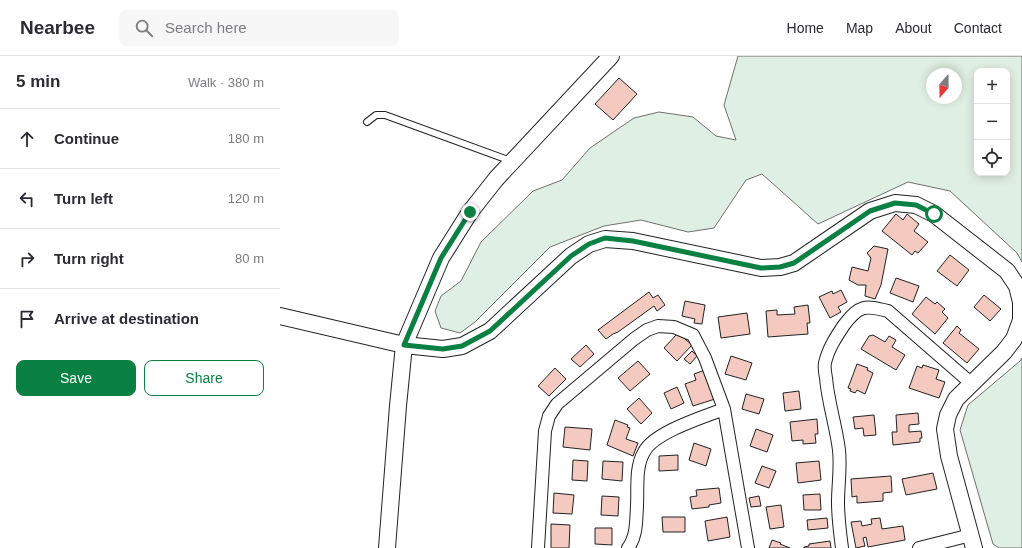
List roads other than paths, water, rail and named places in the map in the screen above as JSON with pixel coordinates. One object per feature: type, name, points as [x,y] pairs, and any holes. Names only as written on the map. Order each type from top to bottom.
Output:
[{"type":"street","points":[[387,548],[404,345],[441,258],[470,212],[496,179],[611,56]]},
{"type":"street","points":[[280,316],[404,345],[443,349],[462,346],[490,331],[571,256],[589,244],[605,238],[633,241],[761,268],[780,267],[794,263],[870,211],[895,203],[916,205],[934,214],[1007,271],[1017,286],[1021,302],[1021,320],[1014,339],[1004,352],[956,399],[948,415],[945,429],[949,456],[972,542],[920,548]]},
{"type":"street","points":[[842,548],[838,518],[840,476],[839,450],[826,385],[824,365],[828,352],[851,316],[859,309],[871,306],[888,311],[972,384]]},
{"type":"street","points":[[538,548],[545,431],[548,416],[557,404],[634,339],[647,330],[658,326],[674,327],[693,335],[705,358],[724,409],[748,548]]},
{"type":"street","points":[[628,548],[632,543],[636,530],[639,467],[643,452],[650,443],[664,433],[724,409]]},
{"type":"lane","points":[[367,122],[376,115],[385,115],[512,162]]}]
